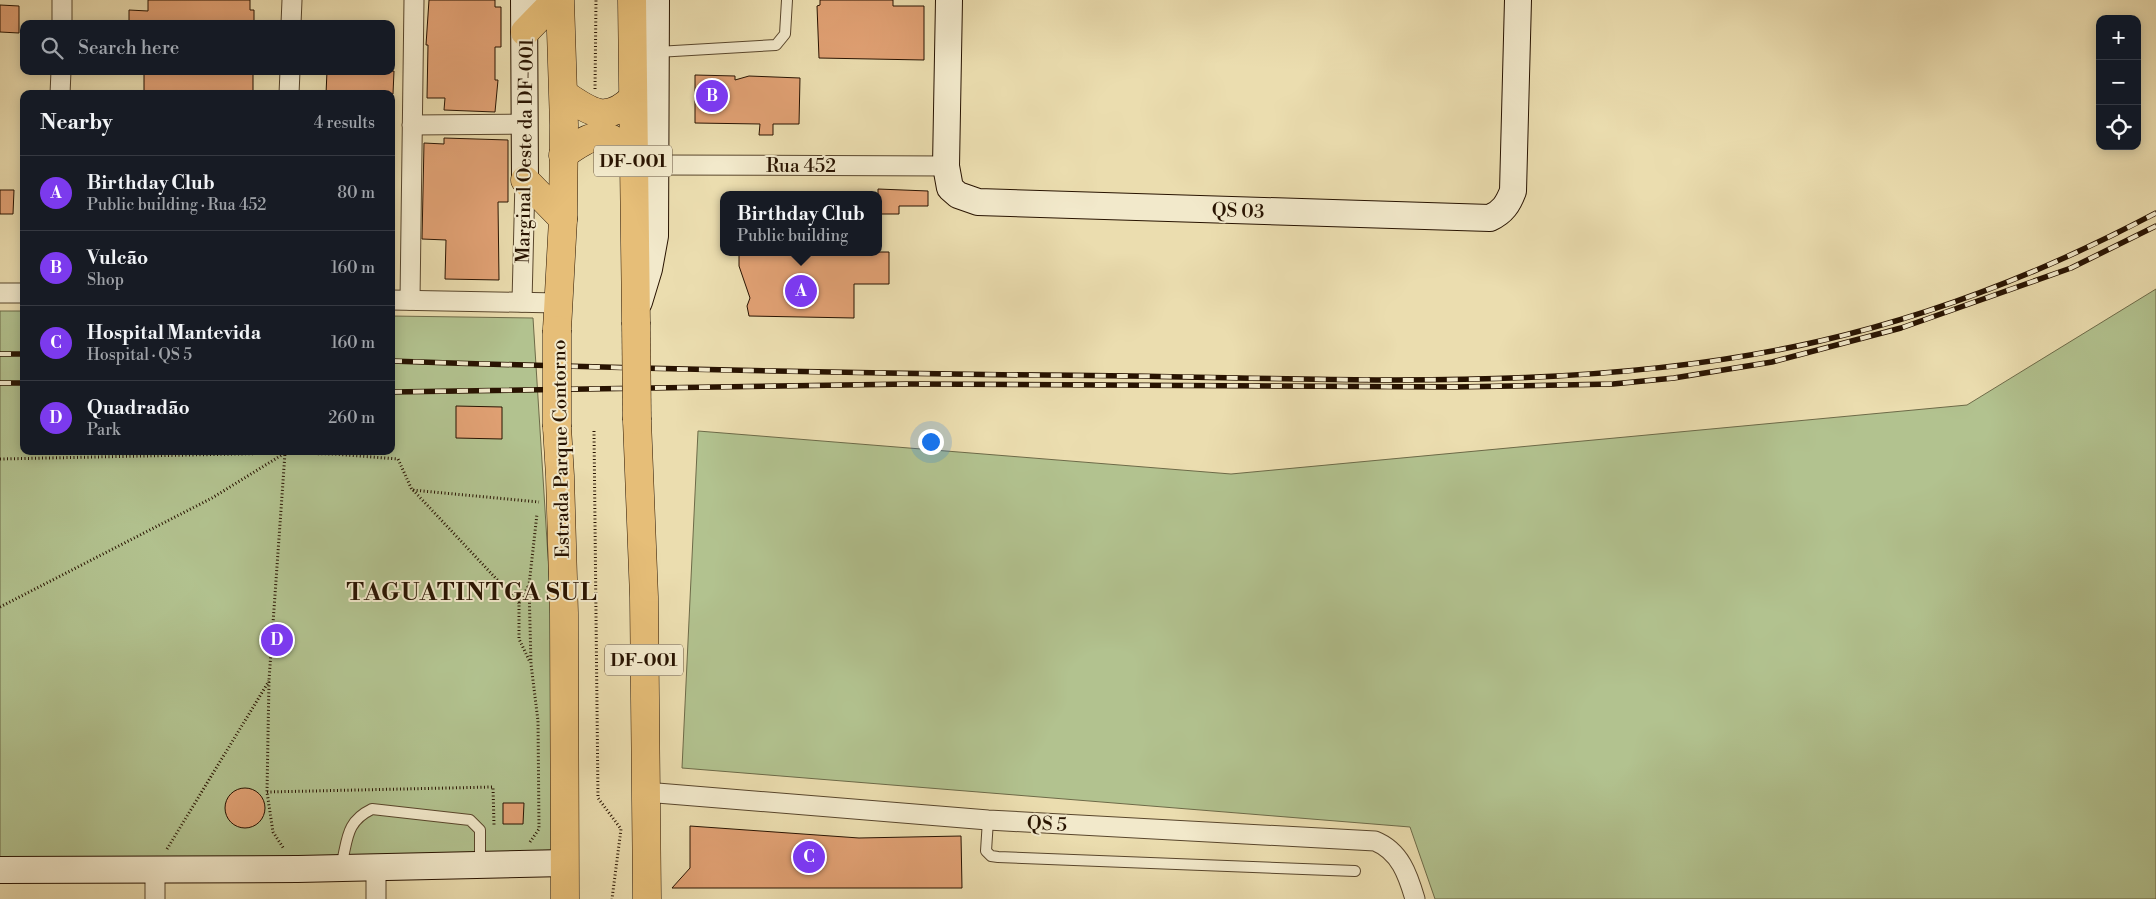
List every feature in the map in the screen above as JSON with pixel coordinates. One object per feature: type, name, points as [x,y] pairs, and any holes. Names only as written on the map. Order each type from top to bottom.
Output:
[{"type":"highway","points":[[525,32],[556,0]]},
{"type":"highway","name":"Estrada Parque Contorno","points":[[560,0],[564,94],[563,219],[557,330],[556,427],[560,476],[564,612],[565,899]]},
{"type":"highway","name":"DF-001","points":[[632,0],[632,99],[644,162],[636,319],[637,420],[644,597],[647,899]]},
{"type":"highway","points":[[564,94],[585,109],[596,112],[612,113],[622,108],[632,99]]},
{"type":"highway","points":[[563,155],[582,142],[596,137],[608,136],[644,162]]},
{"type":"highway","points":[[525,180],[563,219]]},
{"type":"street","points":[[62,0],[62,20]]},
{"type":"street","points":[[291,20],[292,0]]},
{"type":"street","points":[[414,0],[412,125],[401,300],[558,303]]},
{"type":"street","name":"Marginal Oeste da DF-001","points":[[522,302],[526,124],[524,0]]},
{"type":"street","points":[[644,162],[656,52],[656,0]]},
{"type":"street","name":"QS 03","points":[[949,0],[946,166],[950,188],[958,195],[978,202],[1490,218],[1501,213],[1509,202],[1513,191],[1518,0]]},
{"type":"street","points":[[60,90],[61,75]]},
{"type":"street","points":[[289,90],[290,75]]},
{"type":"street","points":[[412,125],[526,124]]},
{"type":"street","name":"Rua 452","points":[[644,162],[946,166]]},
{"type":"street","points":[[0,293],[20,293]]},
{"type":"street","name":"QS 5","points":[[645,792],[988,820],[1375,841],[1386,845],[1396,854],[1404,868],[1415,899]]},
{"type":"street","points":[[0,870],[340,868],[566,862]]},
{"type":"street","points":[[376,867],[376,899]]},
{"type":"street","points":[[155,869],[155,899]]},
{"type":"lane","points":[[656,52],[776,45],[785,34],[787,0]]},
{"type":"lane","points":[[340,868],[352,823],[360,814],[372,808],[470,820],[480,830],[480,864]]},
{"type":"lane","points":[[988,820],[986,850],[991,856],[998,857],[1355,871]]},
{"type":"path","points":[[596,0],[596,112]]},
{"type":"path","points":[[594,431],[598,798],[622,830],[612,899]]},
{"type":"path","points":[[0,459],[163,455]]},
{"type":"path","points":[[0,607],[212,498],[280,455]]},
{"type":"path","points":[[285,455],[269,680],[267,792],[273,832],[298,868]]},
{"type":"path","points":[[361,455],[398,459],[412,490],[519,603]]},
{"type":"path","points":[[412,490],[539,502]]},
{"type":"path","points":[[529,844],[539,829],[538,721],[531,664],[529,585],[539,496]]},
{"type":"path","points":[[529,585],[519,603],[519,639],[531,664]]},
{"type":"path","points":[[155,869],[269,680]]},
{"type":"path","points":[[267,792],[493,786],[494,834]]},
{"type":"green space","points":[[2156,289],[2156,899],[1435,899],[1410,827],[682,768],[698,431],[1231,474],[1967,405]]},
{"type":"green space","points":[[0,311],[20,311],[20,455],[395,455],[395,316],[533,318],[565,828],[565,863],[0,866]]},
{"type":"building","points":[[148,0],[250,0],[250,10],[254,10],[254,20],[129,20],[129,10],[148,11]]},
{"type":"building","points":[[429,0],[495,0],[495,7],[501,7],[501,47],[495,47],[495,80],[498,80],[495,112],[444,110],[445,98],[427,98],[428,45],[426,45]]},
{"type":"building","points":[[820,0],[893,0],[893,6],[924,6],[924,60],[819,58],[817,6],[820,5]]},
{"type":"building","points":[[0,5],[19,6],[19,33],[0,32]]},
{"type":"building","points":[[144,75],[253,75],[253,90],[144,90]]},
{"type":"building","points":[[327,75],[394,75],[393,90],[326,90]]},
{"type":"building","points":[[695,75],[735,76],[735,80],[749,76],[800,78],[799,124],[773,124],[773,135],[759,135],[760,124],[695,123]]},
{"type":"building","points":[[444,138],[508,140],[508,202],[498,202],[499,280],[445,279],[446,240],[422,239],[424,143],[444,144]]},
{"type":"building","points":[[878,189],[928,191],[928,206],[899,206],[899,214],[882,214],[882,191],[878,191]]},
{"type":"building","points":[[0,190],[14,190],[13,214],[0,214]]},
{"type":"building","points":[[882,252],[889,252],[889,284],[854,284],[854,318],[749,316],[747,306],[750,298],[739,266],[739,256],[882,256]]},
{"type":"building","points":[[456,406],[502,407],[502,439],[456,438]]},
{"type":"building","points":[[245,788],[259,794],[265,808],[259,822],[245,828],[231,822],[225,808],[231,794]]},
{"type":"building","points":[[503,803],[524,803],[523,824],[503,824]]},
{"type":"building","points":[[690,826],[859,838],[961,836],[962,888],[672,888],[690,868]]},
{"type":"railway","points":[[395,361],[760,371],[1389,380],[1563,376],[1649,369],[1735,358],[1820,341],[1907,317],[1992,288],[2034,271],[2156,213]]},
{"type":"railway","points":[[395,392],[910,384],[1455,387],[1613,384],[1674,378],[1772,362],[1901,328],[2071,268],[2156,226]]},
{"type":"railway","points":[[0,354],[20,354]]},
{"type":"railway","points":[[0,383],[20,383]]},
{"type":"place","name":"Vulcão","points":[[712,96]]},
{"type":"place","name":"Birthday Club","points":[[801,291]]},
{"type":"place","name":"Quadradão","points":[[277,640]]},
{"type":"place","name":"Hospital Mantevida","points":[[809,857]]},
{"type":"district","name":"TAGUATINTGA SUL","points":[[472,592]]}]
